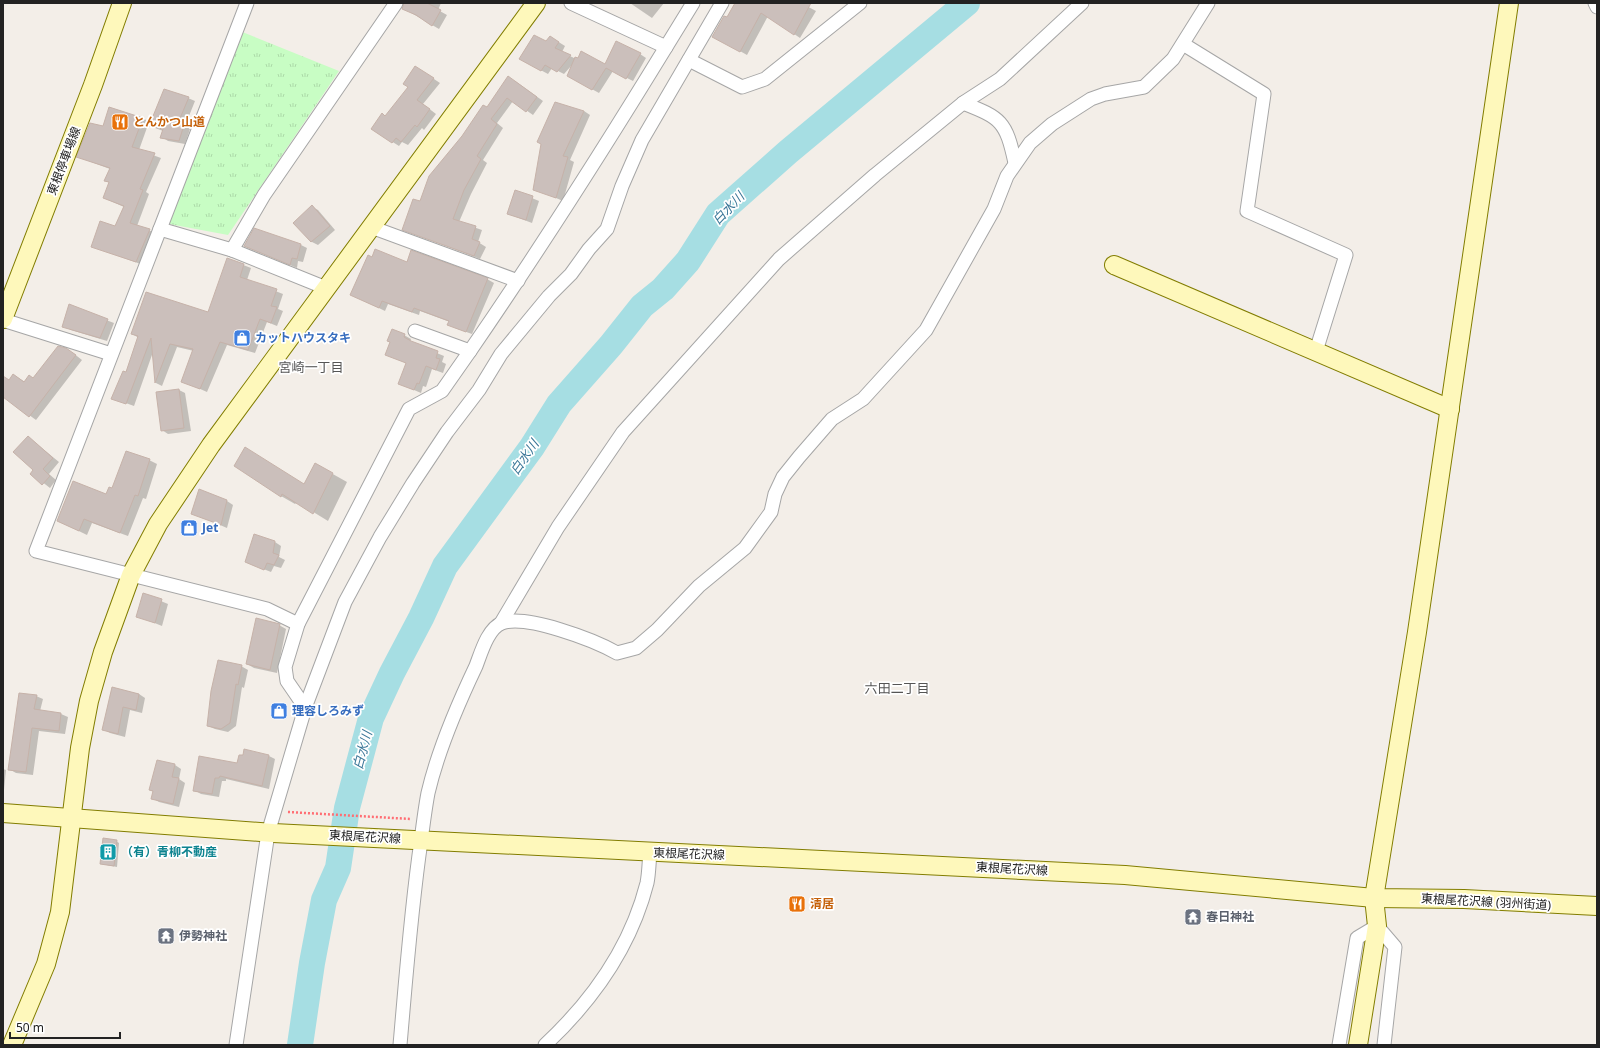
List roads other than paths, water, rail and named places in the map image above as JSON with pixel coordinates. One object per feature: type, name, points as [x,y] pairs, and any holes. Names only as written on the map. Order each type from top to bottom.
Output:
[{"type":"street","name":"東根停車場線","points":[[3,319],[93,85],[122,3]]},
{"type":"street","points":[[247,3],[36,550],[266,609],[298,624]]},
{"type":"street","points":[[232,250],[264,195],[396,3]]},
{"type":"street","points":[[12,1045],[46,964],[60,912],[80,748],[89,701],[103,652],[131,575],[158,524],[211,445],[536,3]]},
{"type":"street","points":[[571,3],[666,47]]},
{"type":"street","points":[[306,705],[300,700],[287,681],[285,667],[298,624],[409,409],[442,391],[470,351],[518,281],[613,134],[693,3]]},
{"type":"street","points":[[236,1045],[270,833],[306,705],[345,602],[380,537],[417,477],[447,432],[479,390],[501,354],[549,296],[571,274],[589,248],[607,230],[622,186],[642,140],[722,3]]},
{"type":"street","points":[[689,60],[742,88],[765,79],[860,3]]},
{"type":"street","points":[[400,1045],[418,840],[428,793],[442,748],[467,684],[491,632],[501,623],[558,527],[623,432],[779,259],[875,175],[963,103],[1000,79],[1082,3]]},
{"type":"street","points":[[501,623],[518,621],[550,628],[600,643],[617,652],[636,648],[698,586],[745,548],[771,512],[775,494],[783,477],[799,457],[832,419],[863,399],[926,330],[994,209],[1006,176],[1030,143],[1052,124],[1091,99],[1105,94],[1144,87],[1174,58],[1208,3]]},
{"type":"street","points":[[1358,1045],[1377,926],[1374,898],[1450,409],[1509,3]]},
{"type":"street","points":[[1595,3],[1597,7]]},
{"type":"street","points":[[1183,44],[1264,94],[1248,211],[1346,255],[1316,351]]},
{"type":"street","points":[[963,103],[987,112],[1000,121],[1010,140],[1015,163]]},
{"type":"street","points":[[371,227],[518,281]]},
{"type":"street","points":[[160,229],[232,250],[326,288]]},
{"type":"street","points":[[1114,265],[1450,409]]},
{"type":"street","points":[[3,319],[111,354]]},
{"type":"street","points":[[416,331],[470,351]]},
{"type":"street","name":"東根尾花沢線","points":[[3,813],[270,833],[1125,875],[1374,898]]},
{"type":"street","points":[[545,1045],[560,1031],[586,1001],[626,942],[639,909],[647,881],[650,852]]},
{"type":"street","name":"東根尾花沢線 (羽州街道)","points":[[1374,898],[1464,899],[1597,906]]},
{"type":"street","points":[[1339,1045],[1357,938],[1377,926]]},
{"type":"street","points":[[1377,926],[1395,947],[1384,1045]]},
{"type":"waterway","name":"白水川","points":[[300,1045],[312,963],[324,900],[338,868],[347,808],[371,718],[445,566],[532,447],[559,404],[611,345],[642,306],[663,289],[688,261],[718,214],[788,152],[967,3]]},
{"type":"place","name":"とんかつ山道","points":[[120,122]]},
{"type":"place","name":"カットハウスタキ","points":[[242,338]]},
{"type":"place","name":"Jet","points":[[189,528]]},
{"type":"place","name":"理容しろみず","points":[[279,711]]},
{"type":"place","name":"（有）青柳不動産","points":[[108,852]]},
{"type":"place","name":"清居","points":[[797,904]]},
{"type":"place","name":"春日神社","points":[[1193,917]]},
{"type":"place","name":"伊勢神社","points":[[166,936]]},
{"type":"district","name":"宮崎一丁目","points":[[311,367]]},
{"type":"district","name":"六田二丁目","points":[[897,688]]}]
